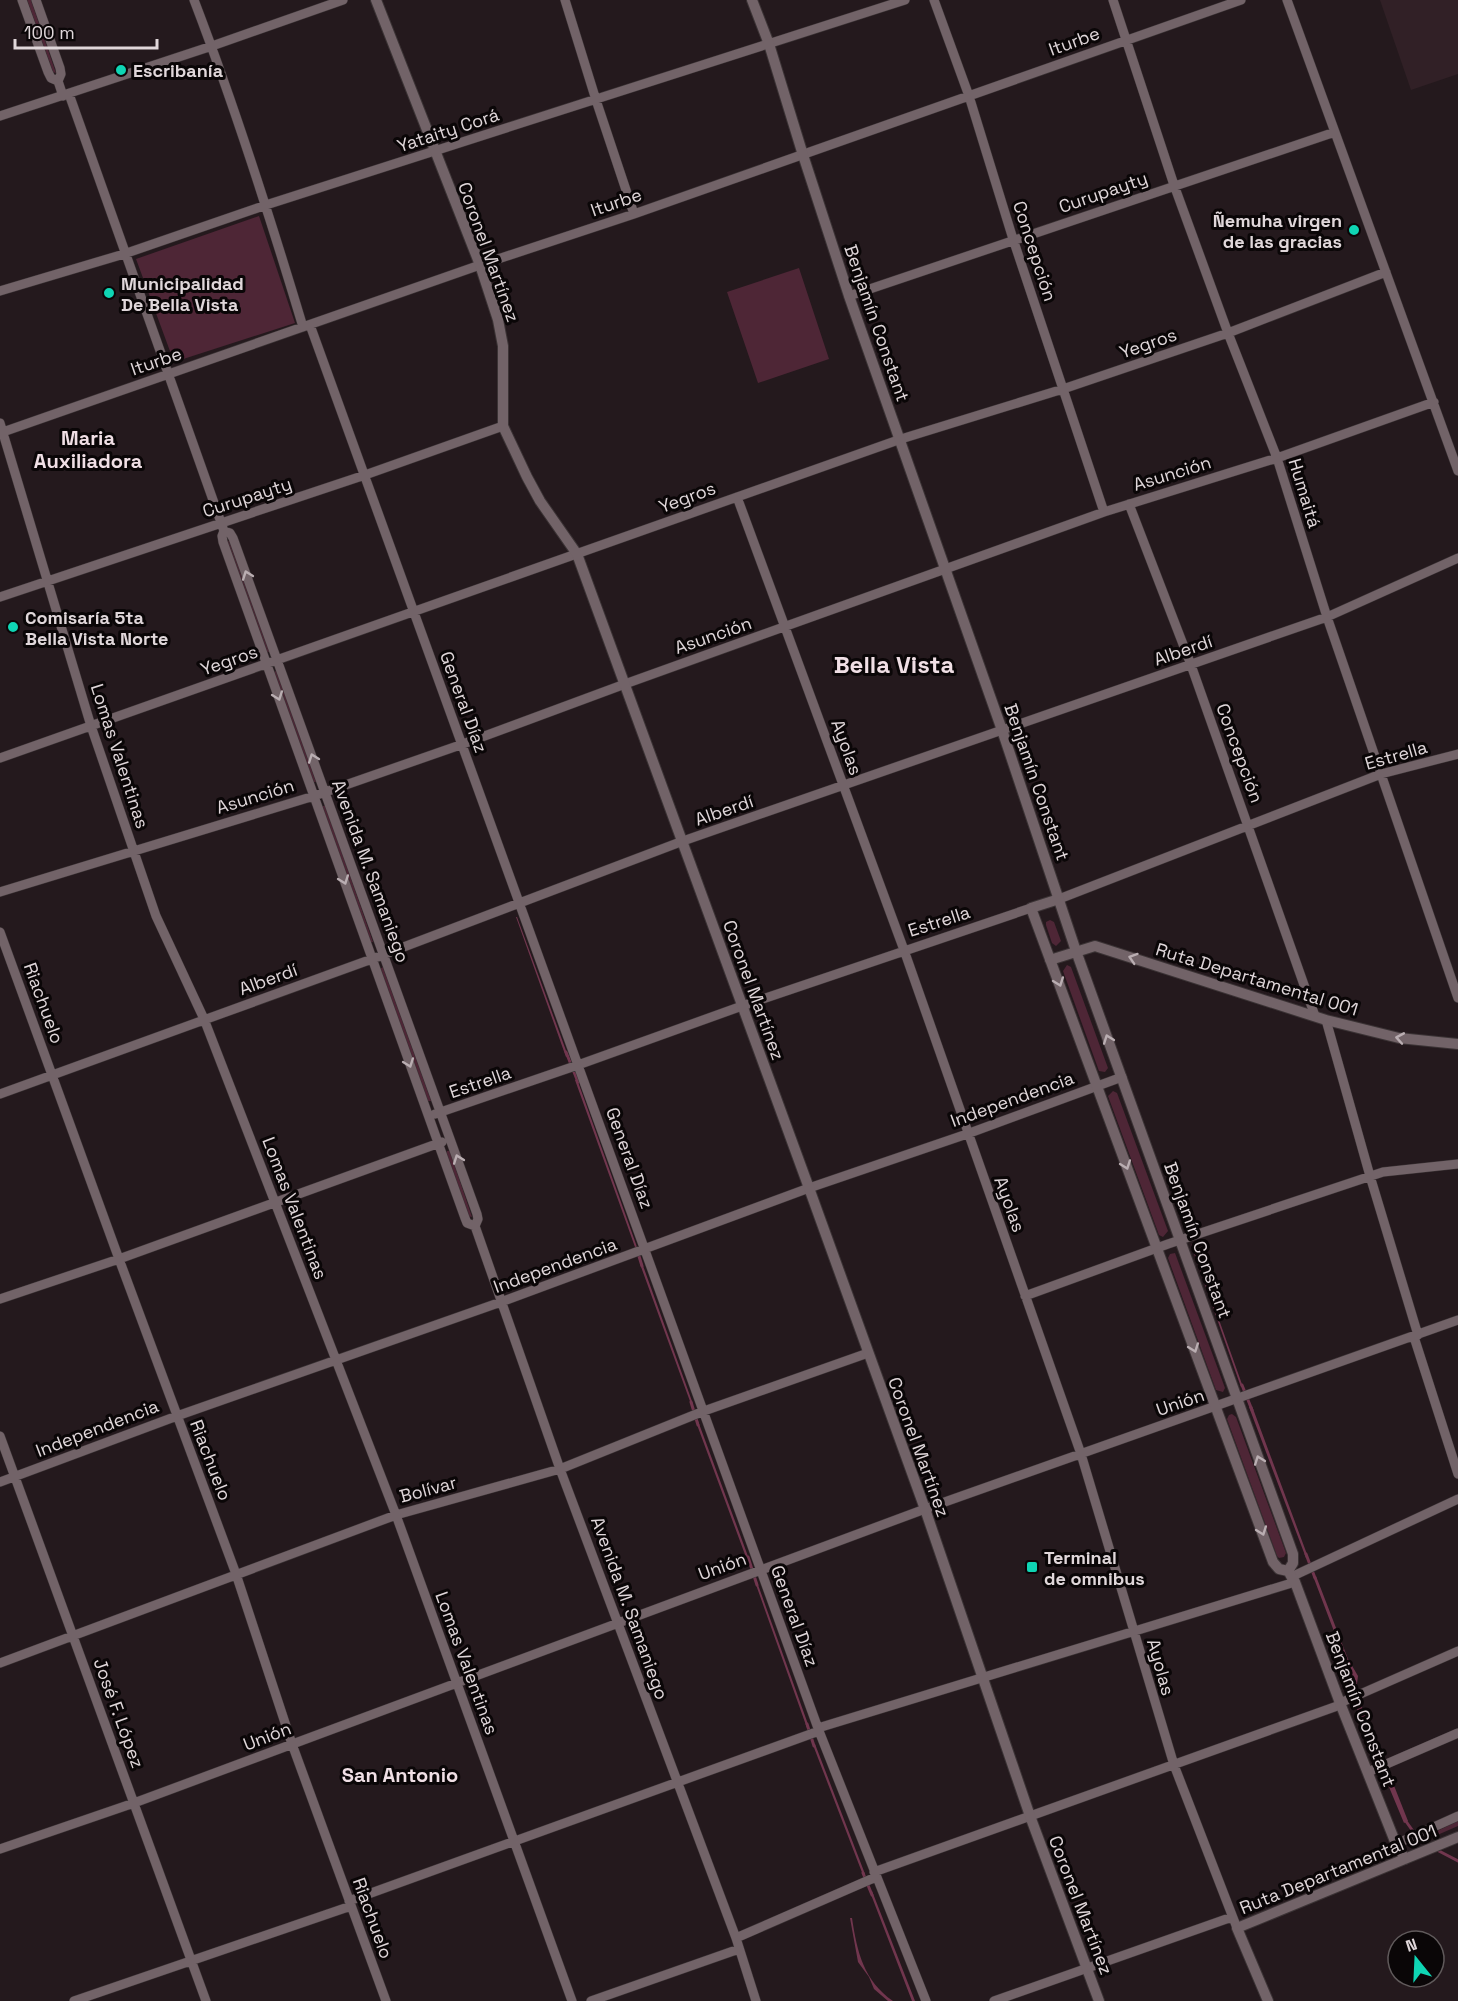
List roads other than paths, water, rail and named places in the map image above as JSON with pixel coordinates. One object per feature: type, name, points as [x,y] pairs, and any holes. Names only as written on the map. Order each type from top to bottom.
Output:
[{"type":"street","name":"Avenida M. Samaniego","points":[[22,0],[48,72],[51,78],[58,81],[66,95],[168,375],[222,527],[223,542],[465,1218],[467,1223],[475,1226]]},
{"type":"street","name":"Avenida M. Samaniego","points":[[36,0],[60,68],[58,81]]},
{"type":"street","name":"General Díaz","points":[[194,0],[212,46],[307,326],[463,744],[574,1067],[755,1572],[871,1878],[926,2001]]},
{"type":"street","points":[[0,116],[343,0]]},
{"type":"street","name":"Coronel Martínez","points":[[376,0],[480,265],[498,320],[502,340],[503,426],[536,493],[577,554],[925,1509],[1030,1816],[1099,2001]]},
{"type":"street","points":[[566,0],[634,214]]},
{"type":"street","name":"Benjamín Constant","points":[[752,0],[769,44],[802,155],[849,296],[946,567],[1076,951],[1180,1240],[1243,1397],[1293,1554],[1291,1577],[1396,1844],[1405,1859]]},
{"type":"street","name":"Yataity Corá","points":[[0,291],[124,254],[266,205],[905,0]]},
{"type":"street","name":"Concepción","points":[[934,0],[969,96],[1013,239],[1104,512]]},
{"type":"street","name":"Humaitá","points":[[1113,0],[1174,185],[1277,458],[1327,617],[1458,998]]},
{"type":"street","name":"Iturbe","points":[[1,429],[168,375],[480,265],[634,214],[1241,0]]},
{"type":"street","points":[[1287,0],[1458,471]]},
{"type":"street","name":"Curupayty","points":[[849,296],[1335,132]]},
{"type":"street","name":"Yegros","points":[[0,758],[901,439],[1063,389],[1228,333],[1386,272]]},
{"type":"street","name":"Asunción","points":[[0,892],[314,796],[786,627],[946,567],[1104,512],[1277,458],[1434,402]]},
{"type":"street","name":"Curupayty","points":[[0,597],[47,580],[222,527],[503,426]]},
{"type":"street","name":"Lomas Valentinas","points":[[1,429],[91,726],[156,916],[204,1019],[396,1515],[572,2001]]},
{"type":"street","name":"Ayolas","points":[[737,497],[904,950],[1081,1454],[1174,1765],[1237,1928]]},
{"type":"street","name":"Concepción","points":[[1129,504],[1191,665],[1315,1016]]},
{"type":"street","name":"Avenida M. Samaniego","points":[[222,527],[233,538],[278,660],[477,1214],[478,1219],[475,1226],[560,1469],[736,1938],[756,2001]]},
{"type":"street","name":"Alberdí","points":[[0,1094],[372,959],[683,841],[1327,617],[1458,558]]},
{"type":"street","name":"Estrella","points":[[429,1117],[742,1006],[1059,899],[1381,774],[1458,754]]},
{"type":"street","name":"Benjamín Constant","points":[[1031,908],[1273,1562],[1291,1577]]},
{"type":"street","name":"Riachuelo","points":[[0,932],[118,1259],[236,1574],[292,1744],[386,2001]]},
{"type":"street","name":"Ruta Departamental 001","points":[[1050,960],[1095,946],[1326,1020],[1399,1038],[1458,1044]]},
{"type":"street","points":[[1326,1020],[1416,1336],[1458,1474]]},
{"type":"street","name":"Independencia","points":[[0,1482],[177,1416],[501,1302],[809,1188],[967,1134],[1122,1077]]},
{"type":"street","points":[[0,1299],[118,1259],[450,1139]]},
{"type":"street","points":[[1025,1296],[1180,1240],[1383,1172],[1458,1164]]},
{"type":"street","name":"Unión","points":[[0,1850],[134,1803],[925,1509],[1458,1320]]},
{"type":"street","name":"Bolívar","points":[[0,1664],[396,1515],[560,1469],[698,1413],[868,1353]]},
{"type":"street","name":"José F. López","points":[[0,1436],[206,2001]]},
{"type":"street","points":[[74,2001],[350,1904],[814,1732],[982,1677],[1134,1631],[1291,1577],[1458,1499]]},
{"type":"street","points":[[736,1938],[871,1878],[1030,1816],[1340,1704],[1458,1651]]},
{"type":"street","points":[[1368,1772],[1458,1733]]},
{"type":"street","points":[[1396,1844],[1458,1816]]},
{"type":"street","name":"Ruta Departamental 001","points":[[1268,2001],[1237,1928],[1458,1837]]},
{"type":"street","points":[[994,2001],[1232,1917]]},
{"type":"street","points":[[591,2001],[740,1949]]},
{"type":"waterway","points":[[566,1052],[578,1082]]},
{"type":"waterway","points":[[638,1253],[642,1266]]},
{"type":"waterway","points":[[1242,1385],[1252,1410]]},
{"type":"waterway","points":[[691,1402],[698,1425]]},
{"type":"waterway","points":[[1306,1554],[1315,1578]]},
{"type":"waterway","points":[[748,1557],[757,1585]]},
{"type":"waterway","points":[[807,1724],[814,1746]]},
{"type":"waterway","points":[[1405,1820],[1415,1834]]},
{"type":"waterway","points":[[1437,1850],[1458,1861]]},
{"type":"waterway","points":[[863,1873],[872,1895]]},
{"type":"place","name":"Escribanía","points":[[121,70]]},
{"type":"place","name":"Ñemuha virgen de las gracias","points":[[1354,230]]},
{"type":"place","name":"Municipalidad De Bella Vista","points":[[109,293]]},
{"type":"place","name":"Comisaría 5ta Bella Vista Norte","points":[[13,627]]},
{"type":"place","name":"Terminal de omnibus","points":[[1032,1567]]},
{"type":"district","name":"Maria Auxiliadora","points":[[88,450]]},
{"type":"district","name":"Bella Vista","points":[[894,664]]},
{"type":"district","name":"San Antonio","points":[[400,1775]]}]
